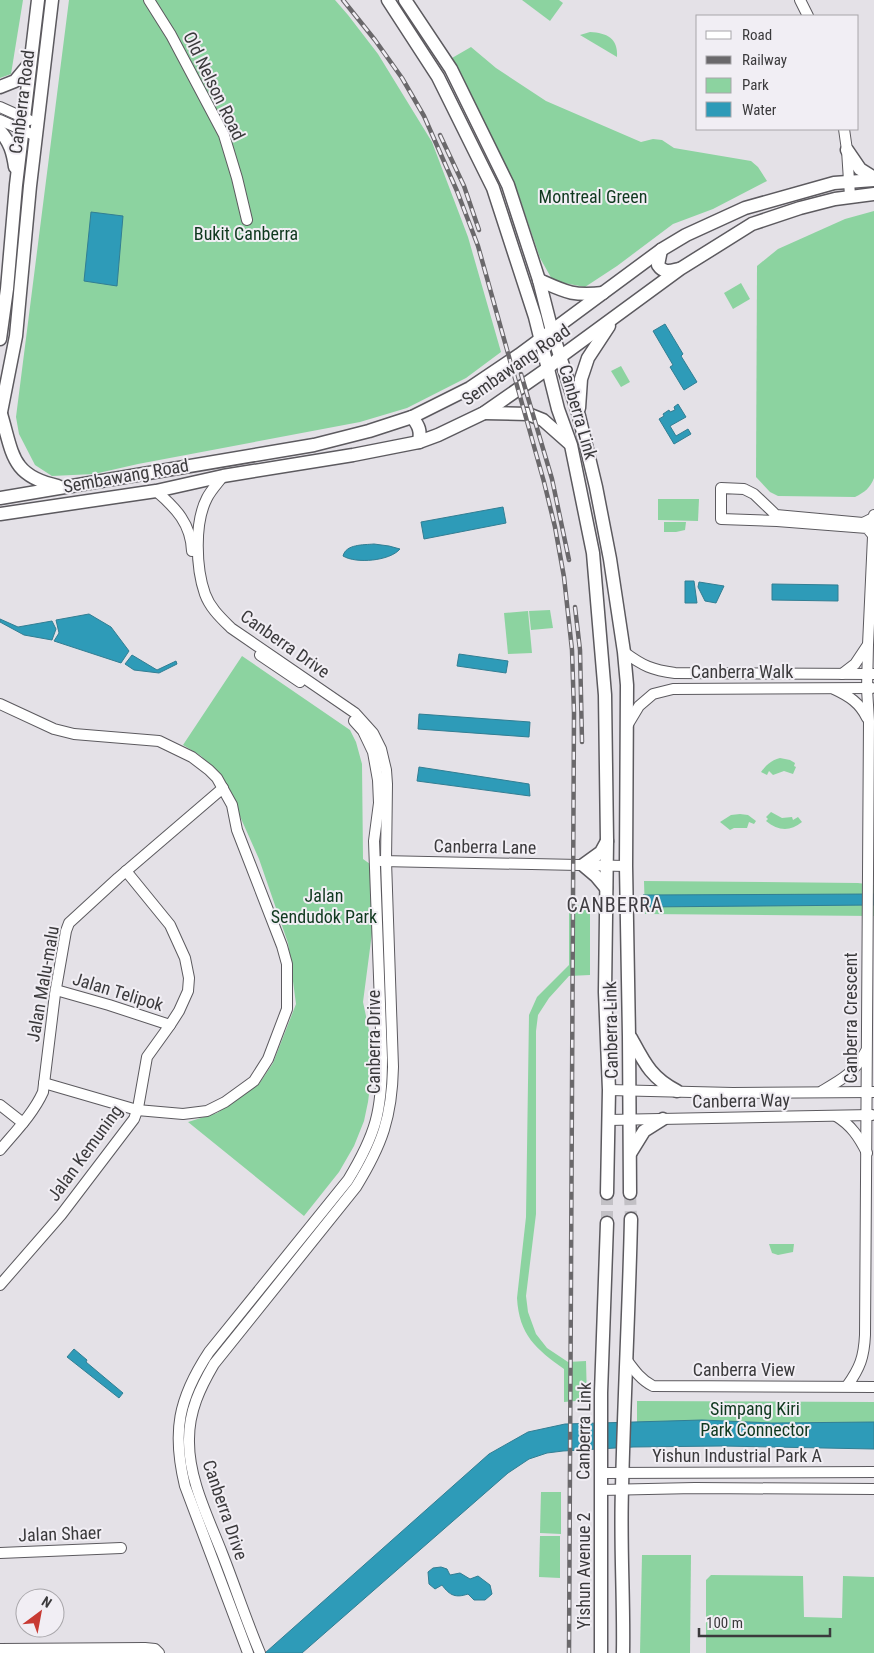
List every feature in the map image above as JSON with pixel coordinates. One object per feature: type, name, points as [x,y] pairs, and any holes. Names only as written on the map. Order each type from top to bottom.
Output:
[{"type":"main road","name":"Canberra Road","points":[[0,339],[38,0]]},
{"type":"main road","name":"Canberra Road","points":[[0,416],[16,336],[36,130],[52,0]]},
{"type":"main road","name":"Canberra Link","points":[[388,0],[438,77],[493,188],[535,318],[558,409],[571,445],[593,553],[605,696],[608,840],[606,888],[606,992],[609,1090],[607,1193]]},
{"type":"main road","name":"Canberra Link","points":[[405,0],[451,69],[508,185],[539,280],[552,331],[579,416],[610,558],[627,684],[626,866],[630,1193]]},
{"type":"main road","points":[[0,88],[15,81],[30,63]]},
{"type":"main road","points":[[0,131],[7,139],[12,152],[17,181],[25,182],[30,186]]},
{"type":"main road","points":[[847,150],[860,169],[874,179]]},
{"type":"main road","name":"Sembawang Road","points":[[0,498],[314,445],[369,431],[412,417],[470,388],[540,340],[661,250],[686,235],[745,208],[834,183],[874,179]]},
{"type":"main road","name":"Sembawang Road","points":[[0,514],[156,491],[223,476],[353,455],[419,442],[484,413],[547,369],[560,357],[680,269],[752,224],[800,208],[850,196],[874,194]]},
{"type":"main road","points":[[661,250],[658,265],[661,270],[667,272],[680,269]]},
{"type":"main road","points":[[539,280],[572,294],[602,293]]},
{"type":"main road","points":[[519,355],[535,318]]},
{"type":"main road","points":[[579,416],[581,379],[588,358],[614,318]]},
{"type":"main road","points":[[484,413],[528,414],[543,420],[571,445]]},
{"type":"main road","points":[[0,416],[9,446],[18,466],[28,475],[44,483],[64,488]]},
{"type":"main road","points":[[412,417],[421,432],[419,442]]},
{"type":"main road","points":[[0,523],[16,512]]},
{"type":"main road","points":[[606,888],[596,876],[583,866],[600,852],[608,840]]},
{"type":"main road","points":[[629,1036],[650,1072],[663,1084],[677,1091]]},
{"type":"main road","points":[[630,1153],[644,1131],[663,1119]]},
{"type":"main road","points":[[623,1653],[622,1490],[631,1219]]},
{"type":"main road","name":"Canberra Link","points":[[601,1490],[601,1400],[607,1223]]},
{"type":"main road","name":"Yishun Avenue 2","points":[[601,1490],[601,1653]]},
{"type":"street","name":"Old Nelson Road","points":[[149,0],[172,35],[224,135],[238,178],[247,220]]},
{"type":"street","points":[[800,0],[806,15]]},
{"type":"street","points":[[0,107],[23,124],[36,130]]},
{"type":"street","points":[[0,120],[23,124]]},
{"type":"street","points":[[844,130],[850,196]]},
{"type":"street","name":"Canberra Drive","points":[[223,476],[207,498],[202,510],[197,540],[198,567],[206,595],[217,614],[231,628],[355,713],[373,733],[381,749],[386,770],[380,861],[382,1088],[379,1112],[372,1134],[363,1156],[348,1180],[196,1372],[186,1393],[180,1416],[179,1454],[185,1486],[247,1653]]},
{"type":"street","name":"Canberra Crescent","points":[[872,534],[867,528],[721,519],[721,488],[744,489],[754,494],[776,515],[863,523],[874,517]]},
{"type":"street","name":"Canberra Drive","points":[[156,491],[171,504],[186,524],[191,540],[192,566],[198,597],[213,617],[232,636],[333,704],[353,720],[363,731],[375,756],[378,780],[379,803],[374,842],[380,861],[393,1067],[393,1090],[382,1138],[373,1159],[356,1187],[214,1364],[202,1384],[191,1413],[188,1439],[190,1460],[197,1488],[258,1649]]},
{"type":"street","name":"Canberra Crescent","points":[[847,1386],[858,1371],[864,1353],[870,1262],[867,1154],[871,1092],[866,1051],[869,721],[871,688],[868,645],[874,517]]},
{"type":"street","points":[[842,674],[855,664],[868,645]]},
{"type":"street","name":"Canberra Walk","points":[[624,652],[642,665],[675,673],[871,674]]},
{"type":"street","points":[[830,688],[855,701],[869,721]]},
{"type":"street","name":"Canberra Walk","points":[[627,726],[639,706],[653,694],[673,689],[871,688]]},
{"type":"street","points":[[0,704],[54,729],[74,734],[106,735],[159,741],[197,761],[209,770],[217,778],[232,805],[237,830],[282,946],[287,964],[287,1009],[268,1059],[254,1080],[225,1102],[207,1111],[182,1114],[137,1110],[44,1083]]},
{"type":"street","name":"Jalan Malu-malu","points":[[0,1150],[39,1100],[44,1083],[56,990],[69,923],[126,871],[223,788]]},
{"type":"street","name":"Canberra Lane","points":[[380,861],[583,866]]},
{"type":"street","points":[[583,866],[626,866]]},
{"type":"street","name":"Jalan Kemuning","points":[[0,1285],[61,1215],[134,1119],[147,1057],[170,1026],[188,991],[189,978],[186,958],[170,925],[126,871]]},
{"type":"street","name":"Jalan Telipok","points":[[56,990],[109,1005],[170,1026]]},
{"type":"street","points":[[821,1092],[851,1072],[858,1065],[866,1051]]},
{"type":"street","name":"Canberra Way","points":[[609,1090],[734,1093],[871,1092]]},
{"type":"street","points":[[0,1105],[23,1122]]},
{"type":"street","name":"Canberra Way","points":[[608,1120],[871,1115]]},
{"type":"street","points":[[836,1116],[848,1123],[860,1139],[867,1154]]},
{"type":"street","name":"Canberra View","points":[[626,1359],[640,1377],[653,1386],[874,1387]]},
{"type":"street","name":"Yishun Industrial Park A","points":[[600,1471],[874,1472]]},
{"type":"street","name":"Yishun Industrial Park A","points":[[601,1490],[695,1488],[874,1489]]},
{"type":"street","name":"Jalan Shaer","points":[[0,1553],[120,1548]]},
{"type":"street","points":[[0,1649],[157,1651]]},
{"type":"green space","points":[[0,0],[23,0],[11,74],[0,78]]},
{"type":"green space","name":"Bukit Canberra","points":[[69,0],[335,0],[378,54],[432,142],[468,237],[501,352],[466,378],[407,408],[360,422],[94,474],[52,476],[35,465],[19,434],[16,417]]},
{"type":"green space","points":[[522,0],[559,0],[563,3],[550,21]]},
{"type":"green space","points":[[590,32],[606,35],[610,38],[616,45],[617,57],[580,35]]},
{"type":"green space","name":"Montreal Green","points":[[471,47],[496,68],[546,101],[641,142],[653,139],[662,140],[674,148],[751,161],[758,167],[767,181],[713,209],[673,224],[617,266],[585,287],[553,281],[540,258],[518,193],[452,58]]},
{"type":"green space","points":[[874,211],[874,478],[867,489],[855,497],[778,496],[770,492],[756,477],[757,266],[778,249],[845,219]]},
{"type":"green space","points":[[741,283],[750,299],[733,309],[724,293]]},
{"type":"green space","points":[[621,366],[630,382],[621,387],[611,371]]},
{"type":"green space","points":[[658,499],[699,499],[698,521],[658,520]]},
{"type":"green space","points":[[664,522],[686,522],[685,530],[664,532]]},
{"type":"green space","points":[[550,610],[553,628],[531,630],[529,611]]},
{"type":"green space","points":[[528,611],[532,653],[508,654],[504,613]]},
{"type":"green space","name":"Jalan Sendudok Park","points":[[242,656],[350,730],[356,742],[362,764],[363,859],[370,864],[372,933],[363,1002],[370,1035],[371,1078],[368,1102],[364,1121],[354,1146],[339,1172],[304,1216],[188,1122],[217,1113],[259,1084],[273,1063],[296,1004],[288,943],[259,859],[226,785],[201,756],[183,745]]},
{"type":"green space","points":[[780,758],[795,763],[794,766],[796,767],[793,774],[784,771],[773,775],[769,771],[767,775],[761,772],[769,763]]},
{"type":"green space","points":[[771,812],[782,818],[792,817],[793,820],[798,817],[802,822],[788,829],[775,827],[766,821],[768,819],[766,817]]},
{"type":"green space","points":[[731,815],[748,815],[756,821],[754,824],[749,822],[747,828],[734,828],[730,830],[720,822]]},
{"type":"green space","points":[[644,881],[858,883],[874,885],[874,916],[645,914]]},
{"type":"green space","points":[[590,905],[590,975],[569,976],[549,998],[538,1015],[536,1031],[536,1214],[526,1296],[528,1312],[536,1334],[547,1348],[568,1362],[586,1361],[587,1400],[564,1402],[564,1369],[537,1348],[525,1331],[518,1311],[517,1298],[526,1217],[529,1015],[537,997],[569,965],[569,906]]},
{"type":"green space","points":[[769,1244],[794,1244],[793,1252],[778,1255],[772,1253]]},
{"type":"green space","name":"Simpang Kiri Park Connector","points":[[637,1401],[874,1402],[874,1439],[637,1437]]},
{"type":"green space","points":[[541,1492],[561,1492],[561,1534],[540,1533]]},
{"type":"green space","points":[[540,1536],[560,1536],[560,1578],[539,1577]]},
{"type":"green space","points":[[642,1555],[691,1555],[690,1653],[640,1653]]},
{"type":"green space","points":[[711,1575],[803,1576],[804,1617],[842,1618],[843,1576],[874,1577],[874,1653],[706,1653],[706,1580]]},
{"type":"water","points":[[91,212],[123,216],[117,286],[84,281]]},
{"type":"water","points":[[665,324],[697,382],[684,390],[670,367],[673,365],[653,331]]},
{"type":"water","points":[[678,404],[686,417],[670,426],[676,436],[688,429],[691,434],[674,444],[659,419],[669,410],[670,412],[675,410],[674,407]]},
{"type":"water","points":[[503,507],[506,523],[424,539],[421,522]]},
{"type":"water","points":[[374,544],[400,549],[389,556],[373,560],[356,560],[343,556],[351,547]]},
{"type":"water","points":[[685,581],[694,581],[697,603],[685,603]]},
{"type":"water","points":[[699,582],[724,586],[716,603],[705,601],[698,587]]},
{"type":"water","points":[[772,584],[838,585],[838,601],[772,600]]},
{"type":"water","points":[[89,614],[111,627],[129,651],[121,663],[54,641],[59,633],[56,620]]},
{"type":"water","points":[[0,619],[18,627],[52,621],[56,629],[52,640],[24,635],[0,622]]},
{"type":"water","points":[[459,654],[508,661],[506,673],[457,666]]},
{"type":"water","points":[[132,655],[157,670],[176,661],[177,664],[159,673],[134,670],[125,664]]},
{"type":"water","points":[[419,714],[530,722],[529,737],[418,729]]},
{"type":"water","points":[[419,767],[529,784],[530,796],[417,781]]},
{"type":"water","points":[[874,894],[874,905],[642,907],[643,895]]},
{"type":"water","points":[[74,1349],[87,1360],[86,1362],[123,1393],[119,1398],[67,1357]]},
{"type":"water","points":[[702,1420],[772,1423],[874,1422],[874,1449],[722,1446],[633,1447],[563,1451],[547,1453],[529,1459],[508,1473],[302,1653],[265,1653],[489,1454],[528,1432],[565,1424]]},
{"type":"water","points":[[441,1567],[447,1569],[450,1575],[460,1573],[470,1579],[478,1576],[490,1585],[492,1594],[485,1600],[474,1600],[468,1594],[454,1595],[448,1592],[442,1585],[435,1589],[429,1584],[428,1572],[433,1568]]},
{"type":"tunnel","points":[[607,1193],[607,1223]]},
{"type":"tunnel","points":[[630,1193],[631,1219]]},
{"type":"railway","points":[[343,0],[402,78],[424,116],[457,191],[478,246],[544,482],[564,577],[572,650],[574,713],[569,1653]]},
{"type":"railway","points":[[440,135],[464,186],[479,230]]},
{"type":"railway","points":[[521,374],[552,479],[569,560]]},
{"type":"railway","points":[[575,607],[580,650],[582,742]]},
{"type":"district","name":"CANBERRA","points":[[615,905]]}]
